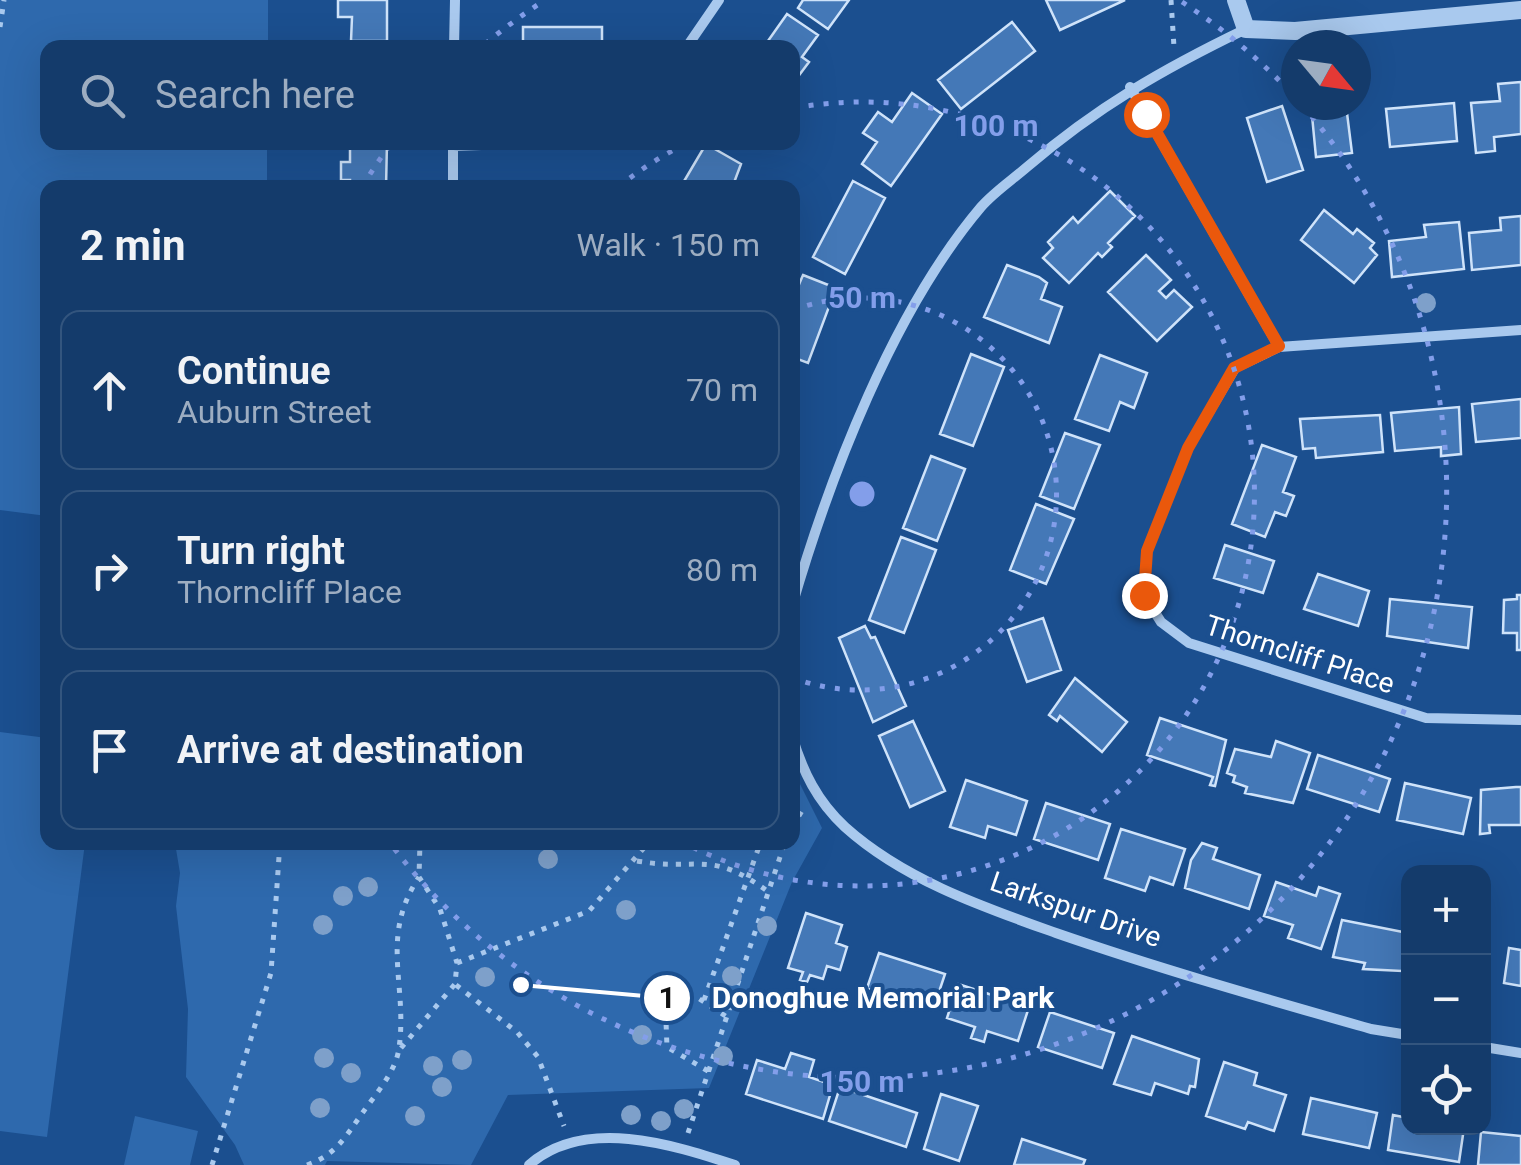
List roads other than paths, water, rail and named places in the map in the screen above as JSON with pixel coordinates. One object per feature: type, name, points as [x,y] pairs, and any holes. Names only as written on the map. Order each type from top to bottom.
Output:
[{"type":"street","points":[[454,0],[454,40]]},
{"type":"street","points":[[692,40],[719,0]]},
{"type":"street","points":[[1236,0],[1246,29]]},
{"type":"street","points":[[800,579],[812,538],[902,323],[982,206],[1079,122],[1130,88],[1246,29],[1295,31],[1521,10]]},
{"type":"street","points":[[1130,88],[1279,346]]},
{"type":"street","points":[[453,150],[453,180]]},
{"type":"street","name":"Thorncliff Place","points":[[1521,330],[1279,346],[1234,368],[1188,448],[1147,551],[1144,595],[1161,622],[1190,643],[1426,718],[1521,720]]},
{"type":"street","name":"Larkspur Drive","points":[[800,758],[809,783],[843,825],[880,855],[974,904],[1143,963],[1372,1029],[1401,1034]]},
{"type":"street","points":[[1491,1048],[1521,1053]]},
{"type":"street","points":[[529,1165],[564,1144],[600,1137],[683,1148],[735,1165]]},
{"type":"place","name":"Donoghue Memorial Park","points":[[521,985]]}]
